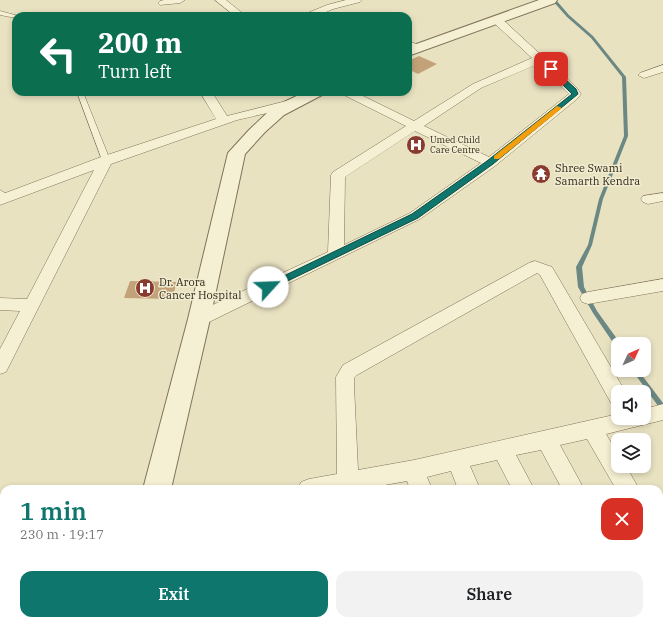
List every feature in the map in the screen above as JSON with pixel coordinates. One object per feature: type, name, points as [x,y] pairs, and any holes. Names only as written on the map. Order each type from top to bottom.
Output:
[{"type":"street","points":[[163,3],[180,0]]},
{"type":"street","points":[[220,0],[236,12]]},
{"type":"street","points":[[321,0],[340,12]]},
{"type":"street","points":[[318,12],[330,7],[358,0]]},
{"type":"street","points":[[412,48],[497,20],[551,0]]},
{"type":"street","points":[[199,319],[415,216],[490,163],[575,94],[573,90],[497,20]]},
{"type":"street","points":[[336,255],[338,175],[476,86],[540,59]]},
{"type":"street","points":[[644,75],[663,68]]},
{"type":"street","points":[[208,96],[223,120]]},
{"type":"street","points":[[158,485],[199,319],[237,154],[255,132],[274,115],[309,96]]},
{"type":"street","points":[[354,96],[490,163]]},
{"type":"street","points":[[2,197],[223,120],[294,103]]},
{"type":"street","points":[[0,367],[106,160]]},
{"type":"street","points":[[648,199],[663,197]]},
{"type":"street","points":[[611,385],[546,271],[535,267],[350,370],[345,377],[348,485],[418,480],[457,460],[611,424]]},
{"type":"street","points":[[588,298],[663,285]]},
{"type":"street","points":[[0,304],[32,305]]},
{"type":"street","points":[[651,415],[663,412]]},
{"type":"street","points":[[592,429],[626,485]]},
{"type":"street","points":[[546,440],[571,485]]},
{"type":"street","points":[[503,450],[521,485]]},
{"type":"street","points":[[457,460],[468,485]]},
{"type":"lane","points":[[0,13],[12,15]]},
{"type":"lane","points":[[82,96],[106,160]]},
{"type":"building","points":[[419,56],[437,64],[418,74],[412,71],[412,59]]},
{"type":"building","points":[[130,281],[177,282],[172,299],[124,298]]},
{"type":"waterway","points":[[554,0],[568,16],[592,37],[624,77],[626,136],[601,199],[590,245],[579,267],[581,287],[595,312],[612,337]]},
{"type":"waterway","points":[[640,377],[663,408]]},
{"type":"slow traffic","points":[[497,158],[559,108]]},
{"type":"place","name":"Umed Child Care Centre","points":[[416,145]]},
{"type":"place","name":"Shree Swami Samarth Kendra","points":[[541,174]]},
{"type":"place","name":"Dr. Arora Cancer Hospital","points":[[145,288]]},
{"type":"route","points":[[268,287],[415,216],[490,163],[575,94],[573,90],[551,69]]}]
